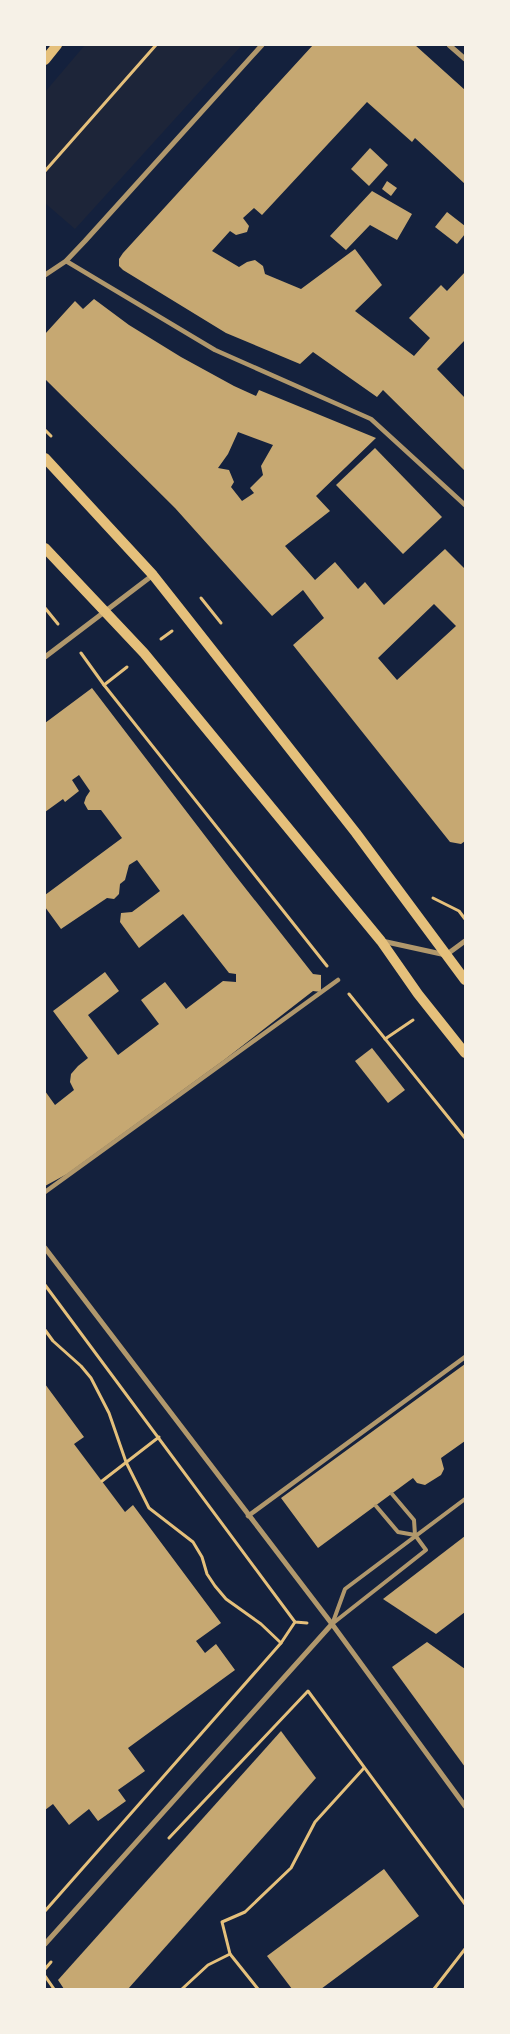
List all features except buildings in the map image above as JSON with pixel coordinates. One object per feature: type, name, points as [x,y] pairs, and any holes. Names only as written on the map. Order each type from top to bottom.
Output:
[{"type":"main road","points":[[45,60],[58,45]]},
{"type":"main road","points":[[45,458],[153,575],[356,833],[465,980]]},
{"type":"main road","points":[[45,548],[144,654],[381,940],[418,994],[465,1054]]},
{"type":"street","points":[[45,275],[66,261],[262,45]]},
{"type":"street","points":[[449,45],[465,59]]},
{"type":"street","points":[[66,261],[215,350],[371,419],[465,504]]},
{"type":"street","points":[[45,657],[153,575]]},
{"type":"street","points":[[381,940],[446,955],[465,940]]},
{"type":"street","points":[[45,1192],[338,980]]},
{"type":"street","points":[[45,1248],[332,1624],[465,1806]]},
{"type":"street","points":[[248,1516],[465,1357]]},
{"type":"street","points":[[45,1944],[332,1624]]},
{"type":"lane","points":[[332,1624],[426,1550],[415,1535],[414,1520],[392,1494]]},
{"type":"lane","points":[[332,1624],[345,1589],[465,1499]]},
{"type":"lane","points":[[376,1506],[398,1532],[415,1535]]},
{"type":"path","points":[[45,171],[156,45]]},
{"type":"path","points":[[45,608],[70,638],[104,685],[465,1138]]},
{"type":"path","points":[[45,1285],[296,1622],[332,1624]]},
{"type":"path","points":[[45,1330],[53,1341],[92,1378],[109,1413],[126,1462],[148,1508],[193,1542],[202,1557],[214,1586],[226,1599],[261,1624],[280,1643]]},
{"type":"path","points":[[102,1481],[178,1423]]},
{"type":"path","points":[[45,1911],[280,1643],[296,1622]]},
{"type":"path","points":[[166,1840],[308,1691],[465,1904]]},
{"type":"path","points":[[258,1989],[230,1954],[222,1922],[245,1912],[291,1868],[315,1822],[364,1767]]},
{"type":"path","points":[[434,1989],[465,1949]]},
{"type":"path","points":[[182,1989],[208,1965],[230,1954]]},
{"type":"path","points":[[45,1969],[52,1962]]},
{"type":"path","points":[[45,1976],[54,1989]]},
{"type":"shaded area","points":[[85,45],[242,45],[75,229],[45,203],[45,92]]}]
